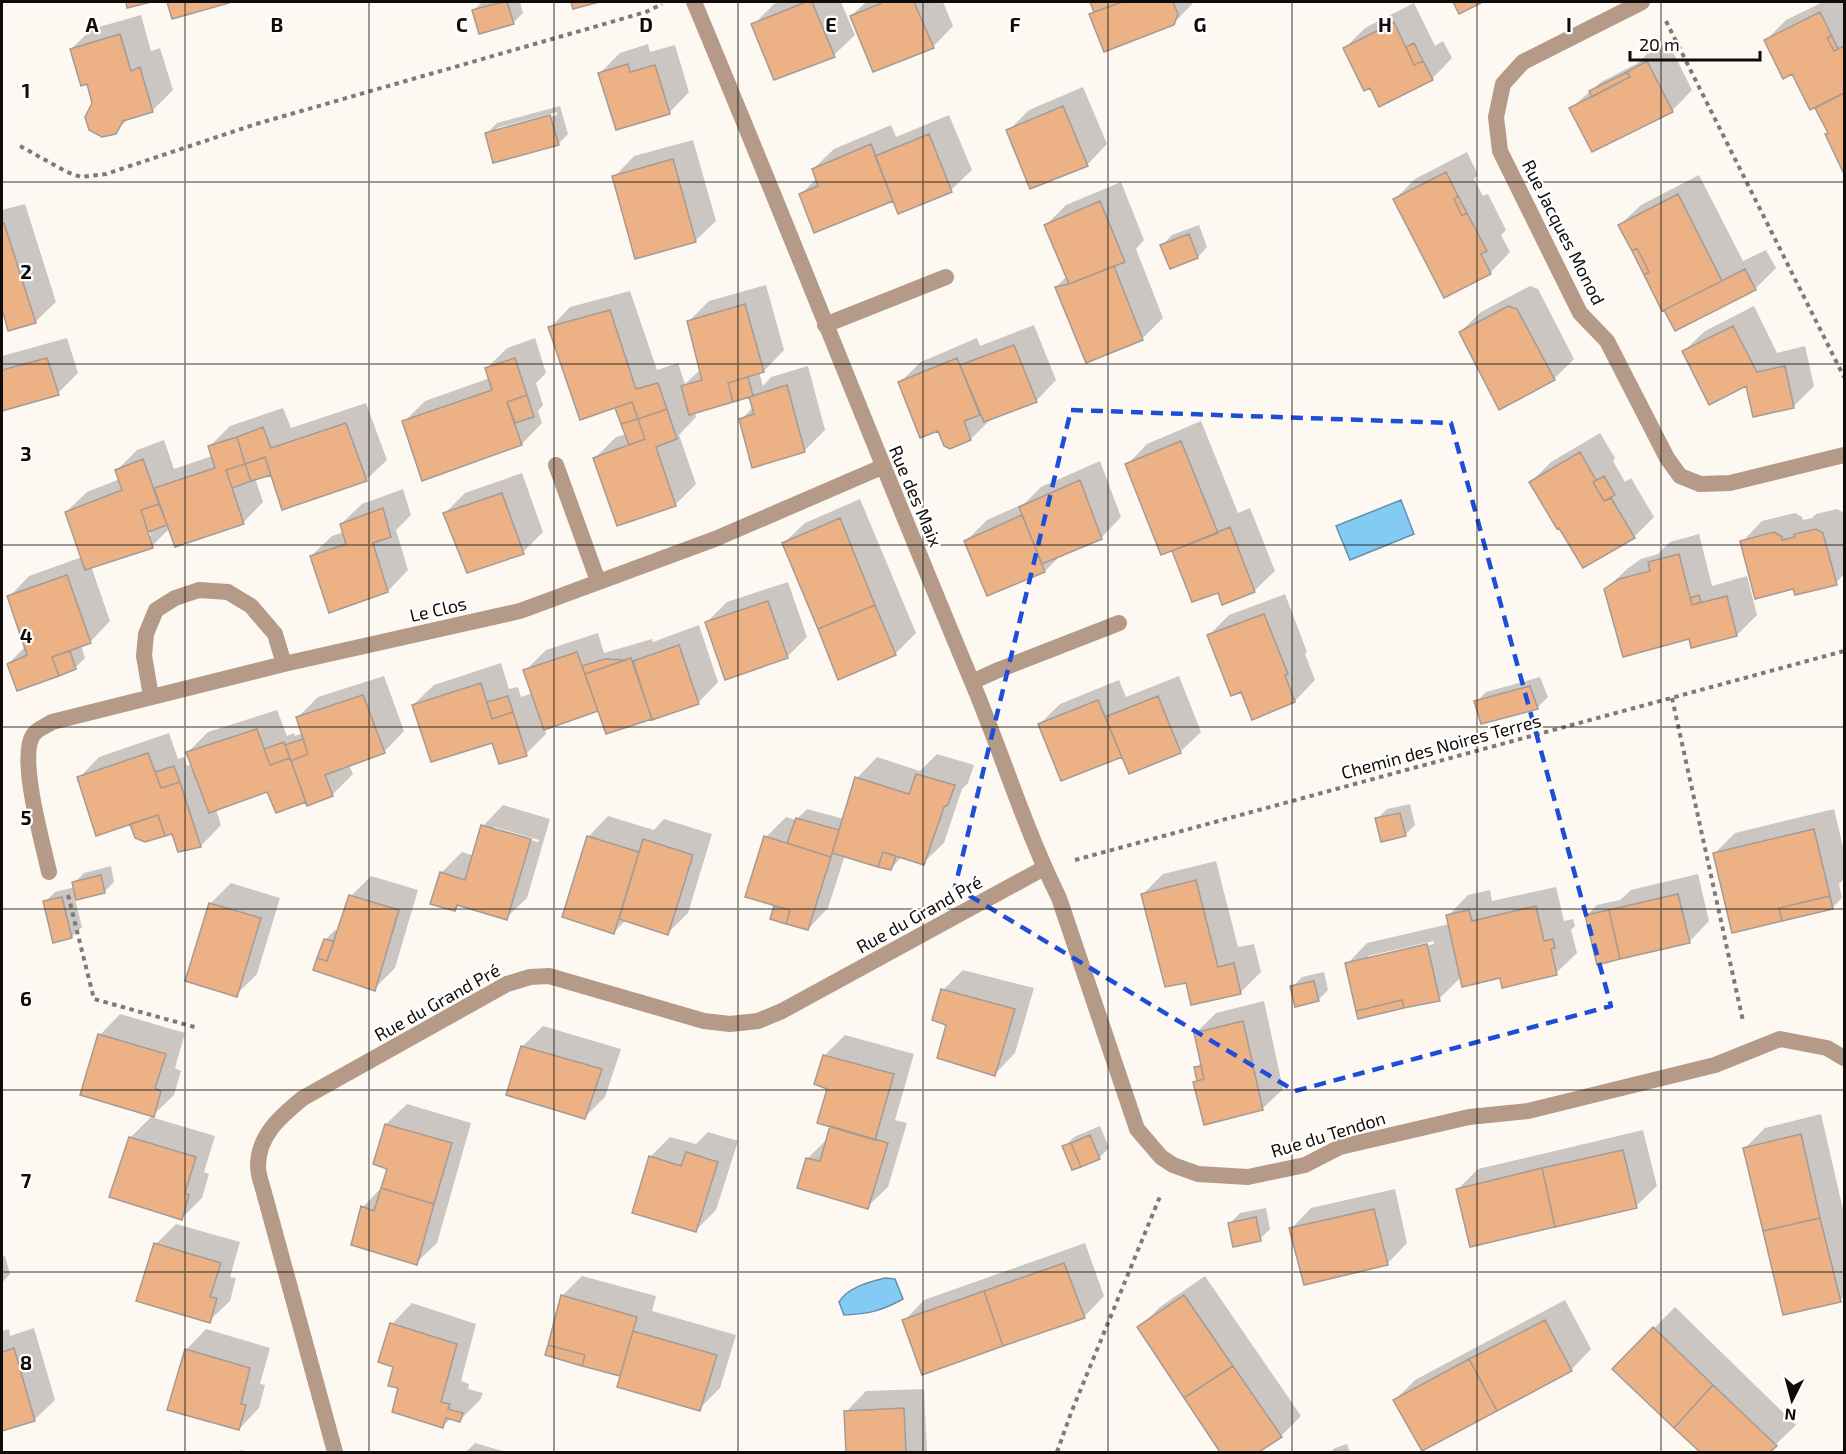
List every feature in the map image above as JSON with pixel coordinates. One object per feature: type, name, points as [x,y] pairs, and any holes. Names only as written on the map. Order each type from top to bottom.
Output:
[{"type":"street","name":"Rue des Maix","points":[[694,2],[882,467],[972,682],[1044,868]]},
{"type":"street","name":"Rue Jacques Monod","points":[[1642,2],[1522,62],[1503,84],[1496,117],[1500,151],[1580,313],[1607,341],[1667,458],[1680,476],[1700,484],[1730,483],[1845,455]]},
{"type":"street","points":[[825,325],[946,278]]},
{"type":"street","points":[[556,465],[598,581]]},
{"type":"street","name":"Le Clos","points":[[49,872],[30,782],[28,756],[34,732],[52,722],[284,664],[520,611],[715,538],[882,467]]},
{"type":"street","points":[[151,696],[144,656],[146,634],[156,610],[175,598],[199,590],[228,592],[251,606],[275,634],[284,664]]},
{"type":"street","points":[[972,682],[1119,623]]},
{"type":"street","name":"Rue du Tendon","points":[[1044,868],[1059,898],[1137,1129],[1161,1158],[1198,1174],[1248,1177],[1305,1165],[1340,1147],[1469,1117],[1528,1111],[1715,1065],[1780,1039],[1827,1048],[1845,1058]]},
{"type":"street","name":"Rue du Grand Pré","points":[[335,1452],[262,1189],[258,1166],[261,1145],[280,1116],[303,1098],[507,984],[530,977],[549,976],[581,984],[704,1021],[730,1023],[758,1021],[782,1011],[1044,868]]},
{"type":"path","points":[[20,146],[67,172],[81,177],[106,174],[256,124],[646,12],[669,2]]},
{"type":"path","points":[[1665,18],[1845,377]]},
{"type":"path","name":"Chemin des Noires Terres","points":[[1044,868],[1845,651]]},
{"type":"path","points":[[1672,698],[1750,1051]]},
{"type":"path","points":[[49,872],[61,870],[94,999],[198,1028]]},
{"type":"path","points":[[1057,1452],[1173,1165]]},
{"type":"highlighted area","points":[[1071,410],[1451,423],[1611,1006],[1295,1091],[955,887]]},
{"type":"water","points":[[1401,500],[1414,534],[1350,560],[1336,526]]},
{"type":"water","points":[[885,1278],[895,1279],[903,1299],[875,1311],[844,1315],[839,1302],[848,1292]]},
{"type":"building","points":[[126,2],[151,2],[127,8]]},
{"type":"building","points":[[167,2],[229,2],[229,3],[172,19]]},
{"type":"building","points":[[507,2],[514,24],[479,34],[472,10]]},
{"type":"building","points":[[571,2],[599,2],[573,9]]},
{"type":"building","points":[[806,2],[812,2],[835,57],[774,80],[751,24]]},
{"type":"building","points":[[884,2],[914,2],[934,48],[873,72],[850,16]]},
{"type":"building","points":[[1090,2],[1122,2],[1094,12]]},
{"type":"building","points":[[1122,2],[1173,2],[1178,14],[1174,25],[1104,52],[1089,14]]},
{"type":"building","points":[[1453,2],[1483,2],[1459,14]]},
{"type":"building","points":[[1820,12],[1832,36],[1827,38],[1834,51],[1844,46],[1844,93],[1810,110],[1792,74],[1783,79],[1764,40]]},
{"type":"building","points":[[1394,22],[1414,65],[1423,61],[1433,80],[1379,107],[1370,88],[1364,91],[1343,48]]},
{"type":"building","points":[[120,34],[131,71],[140,67],[153,112],[123,121],[116,134],[102,137],[89,130],[85,117],[92,103],[87,84],[81,86],[70,49]]},
{"type":"building","points":[[1832,36],[1838,49],[1834,51],[1827,38]]},
{"type":"building","points":[[1414,43],[1423,61],[1414,65],[1406,47]]},
{"type":"building","points":[[1647,61],[1673,112],[1592,152],[1569,108],[1630,77],[1627,72]]},
{"type":"building","points":[[628,64],[630,72],[655,65],[670,114],[616,130],[598,73]]},
{"type":"building","points":[[1627,72],[1630,77],[1592,97],[1589,91]]},
{"type":"building","points":[[1844,93],[1844,174],[1825,134],[1828,133],[1815,108]]},
{"type":"building","points":[[1063,106],[1088,166],[1030,189],[1006,130]]},
{"type":"building","points":[[550,115],[559,145],[493,163],[485,133]]},
{"type":"building","points":[[929,134],[952,192],[898,214],[875,156]]},
{"type":"building","points":[[871,144],[893,201],[814,233],[799,194],[818,186],[812,169]]},
{"type":"building","points":[[673,159],[696,242],[635,259],[612,176]]},
{"type":"building","points":[[1446,172],[1458,196],[1454,199],[1462,216],[1467,213],[1487,251],[1481,254],[1491,274],[1444,298],[1393,199]]},
{"type":"building","points":[[1678,194],[1722,281],[1662,311],[1644,275],[1649,272],[1637,248],[1632,251],[1618,225]]},
{"type":"building","points":[[1458,196],[1467,213],[1462,216],[1454,199]]},
{"type":"building","points":[[1100,201],[1125,262],[1069,284],[1044,225]]},
{"type":"building","points":[[4,223],[36,323],[8,331],[2,309],[2,224]]},
{"type":"building","points":[[1189,234],[1198,258],[1170,269],[1160,245]]},
{"type":"building","points":[[1637,248],[1649,272],[1644,275],[1632,251]]},
{"type":"building","points":[[1114,266],[1143,340],[1086,363],[1055,287],[1069,284]]},
{"type":"building","points":[[1745,269],[1756,290],[1675,331],[1664,310]]},
{"type":"building","points":[[745,304],[764,372],[728,383],[733,402],[689,415],[681,386],[702,380],[687,321]]},
{"type":"building","points":[[1508,306],[1517,309],[1555,380],[1499,410],[1459,332]]},
{"type":"building","points":[[610,310],[636,389],[658,383],[667,409],[638,419],[632,402],[580,420],[548,327]]},
{"type":"building","points":[[1733,326],[1757,372],[1785,366],[1794,408],[1753,417],[1746,386],[1709,405],[1682,351]]},
{"type":"building","points":[[1014,345],[1037,402],[984,422],[960,365]]},
{"type":"building","points":[[47,358],[59,395],[2,411],[2,370]]},
{"type":"building","points":[[515,358],[527,395],[507,402],[522,445],[422,481],[402,421],[492,390],[485,368]]},
{"type":"building","points":[[957,358],[980,415],[964,421],[971,440],[950,449],[944,446],[938,431],[920,438],[898,382]]},
{"type":"building","points":[[748,377],[753,396],[733,402],[728,383]]},
{"type":"building","points":[[787,385],[805,452],[752,468],[739,419],[754,414],[749,397]]},
{"type":"building","points":[[527,395],[534,417],[515,423],[507,402]]},
{"type":"building","points":[[632,402],[638,419],[621,424],[615,408]]},
{"type":"building","points":[[667,409],[677,439],[656,447],[676,506],[617,526],[593,458],[645,439],[638,419]]},
{"type":"building","points":[[638,419],[645,439],[629,445],[621,424]]},
{"type":"building","points":[[346,423],[367,481],[282,510],[265,457],[245,464],[237,437],[263,427],[271,448]]},
{"type":"building","points":[[237,437],[245,464],[226,470],[244,524],[175,547],[154,488],[215,468],[208,446]]},
{"type":"building","points":[[1181,441],[1218,533],[1161,555],[1125,464]]},
{"type":"building","points":[[1580,452],[1596,480],[1593,482],[1604,501],[1611,498],[1635,538],[1583,568],[1529,482]]},
{"type":"building","points":[[265,457],[271,475],[251,481],[245,464]]},
{"type":"building","points":[[143,459],[159,504],[141,510],[153,548],[85,570],[65,512],[122,490],[115,470]]},
{"type":"building","points":[[245,464],[251,481],[232,488],[226,470]]},
{"type":"building","points":[[1604,476],[1615,495],[1604,501],[1593,482]]},
{"type":"building","points":[[1080,480],[1102,539],[1042,564],[1019,507]]},
{"type":"building","points":[[502,493],[524,554],[467,573],[443,513]]},
{"type":"building","points":[[159,504],[167,525],[148,532],[141,510]]},
{"type":"building","points":[[383,508],[391,537],[373,543],[388,592],[329,613],[310,556],[346,544],[340,524]]},
{"type":"building","points":[[1022,515],[1045,572],[987,596],[964,541]]},
{"type":"building","points":[[840,518],[875,605],[818,629],[782,543]]},
{"type":"building","points":[[1230,527],[1255,592],[1222,605],[1218,593],[1192,602],[1172,551]]},
{"type":"building","points":[[1816,529],[1823,533],[1837,585],[1795,595],[1793,589],[1755,599],[1740,541],[1774,532],[1782,537],[1782,540],[1795,537],[1794,534]]},
{"type":"building","points":[[1679,554],[1692,605],[1727,596],[1737,636],[1691,648],[1689,639],[1623,657],[1604,589],[1619,579],[1650,571],[1648,562]]},
{"type":"building","points":[[67,575],[91,643],[52,657],[59,676],[17,691],[7,664],[27,655],[7,596]]},
{"type":"building","points":[[1699,595],[1701,602],[1692,605],[1690,598]]},
{"type":"building","points":[[768,601],[788,658],[725,680],[705,622]]},
{"type":"building","points":[[875,605],[896,655],[838,680],[818,629]]},
{"type":"building","points":[[1264,614],[1288,674],[1285,675],[1295,702],[1252,720],[1241,692],[1231,696],[1207,635]]},
{"type":"building","points":[[679,645],[699,704],[652,720],[633,661]]},
{"type":"building","points":[[70,651],[76,669],[59,676],[52,657]]},
{"type":"building","points":[[577,652],[598,711],[544,730],[523,670]]},
{"type":"building","points":[[631,658],[652,719],[606,734],[585,674]]},
{"type":"building","points":[[605,659],[626,660],[585,674],[582,666]]},
{"type":"building","points":[[481,683],[492,719],[513,712],[527,756],[499,764],[492,743],[431,762],[412,705]]},
{"type":"building","points":[[1530,686],[1538,709],[1481,724],[1474,701]]},
{"type":"building","points":[[363,695],[385,753],[325,775],[333,796],[307,806],[291,761],[308,754],[296,717]]},
{"type":"building","points":[[508,696],[513,712],[492,719],[487,702]]},
{"type":"building","points":[[1158,696],[1181,753],[1129,774],[1105,717]]},
{"type":"building","points":[[1098,700],[1122,757],[1061,781],[1038,724]]},
{"type":"building","points":[[257,729],[270,765],[290,758],[306,802],[276,813],[267,792],[209,813],[186,752]]},
{"type":"building","points":[[303,739],[308,754],[291,761],[285,745]]},
{"type":"building","points":[[284,742],[290,758],[270,765],[264,749]]},
{"type":"building","points":[[148,753],[161,788],[180,782],[201,847],[178,852],[172,834],[165,836],[158,815],[96,836],[77,777]]},
{"type":"building","points":[[174,766],[180,782],[161,788],[155,772]]},
{"type":"building","points":[[916,774],[955,785],[948,805],[944,807],[924,865],[883,852],[878,867],[832,853],[855,777],[909,794]]},
{"type":"building","points":[[1400,813],[1406,836],[1381,842],[1375,818]]},
{"type":"building","points":[[158,815],[165,836],[145,842],[135,838],[130,824]]},
{"type":"building","points":[[796,818],[839,830],[831,857],[787,843]]},
{"type":"building","points":[[481,825],[531,839],[507,920],[457,905],[455,911],[430,904],[440,872],[465,880]]},
{"type":"building","points":[[1814,829],[1830,896],[1779,908],[1782,921],[1732,933],[1713,853]]},
{"type":"building","points":[[587,836],[639,852],[614,934],[562,917]]},
{"type":"building","points":[[764,836],[831,857],[808,930],[786,924],[790,910],[745,897]]},
{"type":"building","points":[[643,839],[693,855],[668,935],[619,919]]},
{"type":"building","points":[[883,852],[896,856],[891,870],[878,867]]},
{"type":"building","points":[[101,875],[105,893],[76,900],[72,882]]},
{"type":"building","points":[[1196,880],[1218,967],[1234,963],[1241,994],[1191,1005],[1186,983],[1165,987],[1141,894]]},
{"type":"building","points":[[1678,894],[1690,943],[1620,959],[1609,910]]},
{"type":"building","points":[[349,895],[399,910],[375,991],[313,970],[317,958],[327,961]]},
{"type":"building","points":[[1830,896],[1833,909],[1782,921],[1779,908]]},
{"type":"building","points":[[62,897],[72,938],[53,943],[43,901]]},
{"type":"building","points":[[209,903],[261,918],[237,997],[185,981]]},
{"type":"building","points":[[774,906],[790,910],[786,924],[770,919]]},
{"type":"building","points":[[1536,906],[1544,941],[1553,939],[1555,948],[1551,949],[1557,975],[1502,988],[1500,978],[1462,987],[1446,915],[1469,910],[1472,921]]},
{"type":"building","points":[[1609,910],[1620,959],[1597,965],[1585,915]]},
{"type":"building","points":[[324,939],[334,941],[327,961],[317,958]]},
{"type":"building","points":[[1427,944],[1440,1001],[1404,1008],[1402,1000],[1356,1011],[1345,963]]},
{"type":"building","points":[[1314,981],[1319,1001],[1295,1007],[1290,986]]},
{"type":"building","points":[[941,989],[1015,1009],[995,1076],[937,1058],[946,1025],[932,1020]]},
{"type":"building","points":[[1402,1000],[1404,1008],[1358,1019],[1356,1011]]},
{"type":"building","points":[[1243,1021],[1263,1110],[1204,1125],[1193,1082],[1204,1079],[1194,1033]]},
{"type":"building","points":[[98,1034],[166,1054],[155,1088],[161,1091],[154,1117],[80,1095]]},
{"type":"building","points":[[521,1046],[602,1069],[585,1119],[506,1095]]},
{"type":"building","points":[[823,1055],[894,1074],[875,1140],[817,1123],[827,1089],[814,1084]]},
{"type":"building","points":[[1201,1066],[1204,1079],[1197,1081],[1194,1067]]},
{"type":"building","points":[[385,1124],[452,1143],[434,1204],[381,1188],[387,1169],[373,1164]]},
{"type":"building","points":[[830,1126],[888,1143],[868,1209],[797,1188],[806,1158],[820,1161]]},
{"type":"building","points":[[1801,1134],[1820,1218],[1763,1231],[1743,1148]]},
{"type":"building","points":[[1090,1135],[1100,1159],[1081,1167],[1071,1143]]},
{"type":"building","points":[[129,1137],[196,1157],[185,1193],[189,1195],[182,1220],[109,1197]]},
{"type":"building","points":[[1071,1143],[1081,1167],[1072,1170],[1062,1146]]},
{"type":"building","points":[[1623,1150],[1637,1208],[1555,1227],[1542,1168]]},
{"type":"building","points":[[686,1152],[718,1162],[696,1232],[632,1213],[649,1156],[681,1166]]},
{"type":"building","points":[[1542,1168],[1555,1227],[1470,1247],[1456,1189]]},
{"type":"building","points":[[381,1188],[434,1204],[417,1265],[351,1245],[361,1206],[374,1211]]},
{"type":"building","points":[[1374,1209],[1388,1265],[1304,1285],[1289,1228]]},
{"type":"building","points":[[1256,1217],[1261,1241],[1233,1247],[1228,1223]]},
{"type":"building","points":[[1820,1218],[1841,1302],[1783,1315],[1763,1231]]},
{"type":"building","points":[[154,1243],[221,1263],[210,1297],[217,1298],[210,1323],[136,1301]]},
{"type":"building","points":[[1064,1263],[1085,1318],[1003,1346],[984,1291]]},
{"type":"building","points":[[984,1291],[1003,1346],[922,1375],[902,1320]]},
{"type":"building","points":[[561,1295],[637,1317],[620,1376],[582,1366],[585,1355],[548,1345]]},
{"type":"building","points":[[1184,1295],[1233,1366],[1184,1398],[1137,1327]]},
{"type":"building","points":[[1545,1320],[1572,1371],[1497,1411],[1469,1359]]},
{"type":"building","points":[[390,1323],[457,1344],[441,1402],[450,1404],[448,1409],[463,1413],[460,1422],[446,1418],[443,1428],[392,1412],[398,1388],[388,1386],[393,1367],[378,1362]]},
{"type":"building","points":[[1653,1327],[1713,1385],[1674,1428],[1612,1369]]},
{"type":"building","points":[[633,1331],[717,1355],[700,1411],[617,1387]]},
{"type":"building","points":[[548,1345],[585,1355],[582,1366],[545,1355]]},
{"type":"building","points":[[14,1348],[35,1421],[2,1431],[2,1352]]},
{"type":"building","points":[[185,1349],[250,1368],[241,1404],[246,1405],[239,1430],[167,1410]]},
{"type":"building","points":[[1469,1359],[1497,1411],[1422,1451],[1393,1400]]},
{"type":"building","points":[[1233,1366],[1282,1437],[1259,1452],[1220,1452],[1184,1398]]},
{"type":"building","points":[[1713,1385],[1777,1446],[1770,1452],[1700,1452],[1674,1428]]},
{"type":"building","points":[[904,1408],[906,1452],[846,1452],[844,1411]]}]
